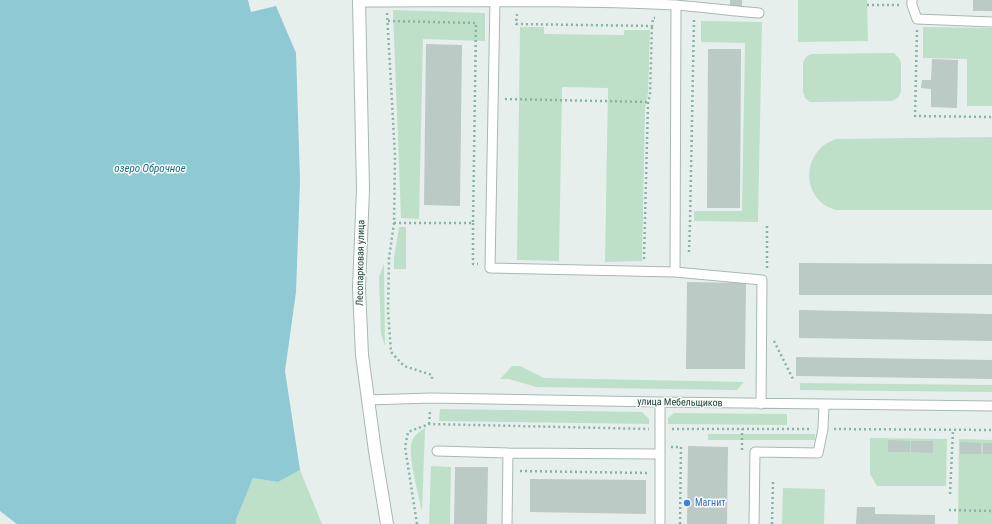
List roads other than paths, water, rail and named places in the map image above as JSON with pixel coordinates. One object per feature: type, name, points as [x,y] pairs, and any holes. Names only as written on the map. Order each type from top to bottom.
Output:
[{"type":"street","name":"Лесопарковая улица","points":[[359,1],[363,189],[359,288],[362,355],[367,400],[387,524]]},
{"type":"lane","points":[[359,1],[634,2],[759,13]]},
{"type":"lane","points":[[495,1],[490,268],[674,272],[762,280],[761,404]]},
{"type":"lane","points":[[912,2],[917,19],[992,22]]},
{"type":"lane","points":[[674,272],[676,6]]},
{"type":"lane","name":"улица Мебельщиков","points":[[367,400],[431,398],[761,404],[992,406]]},
{"type":"lane","points":[[660,402],[660,429],[657,454],[660,524]]},
{"type":"lane","points":[[754,524],[755,452],[818,453],[823,429],[824,404]]},
{"type":"lane","points":[[437,451],[657,454]]},
{"type":"lane","points":[[507,524],[508,453]]},
{"type":"water","name":"озеро Оброчное","points":[[0,0],[248,0],[251,12],[276,6],[296,53],[300,181],[296,292],[285,371],[300,470],[278,482],[253,478],[236,520],[236,524],[17,524],[0,511]]},
{"type":"place","name":"Магнит","points":[[687,503]]}]
